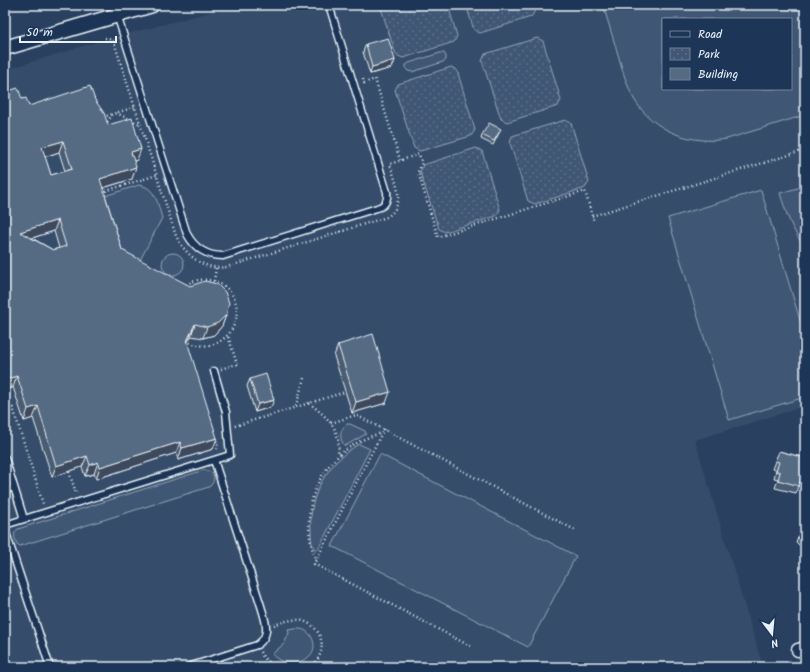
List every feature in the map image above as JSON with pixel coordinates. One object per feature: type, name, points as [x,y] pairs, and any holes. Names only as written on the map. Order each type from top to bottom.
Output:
[{"type":"street","points":[[5,48],[152,5]]},
{"type":"lane","points":[[117,15],[187,234],[192,242],[201,250],[209,254],[223,256],[381,207],[387,199],[387,192],[328,5]]},
{"type":"lane","points":[[5,525],[230,454],[226,412],[214,371]]},
{"type":"lane","points":[[5,458],[24,519]]},
{"type":"lane","points":[[188,667],[257,645],[266,635],[267,627],[214,460]]},
{"type":"lane","points":[[5,490],[14,487]]},
{"type":"lane","points":[[5,530],[50,667]]},
{"type":"path","points":[[105,38],[112,40],[115,45],[176,236],[185,251],[202,263],[216,268],[227,267],[387,217],[396,208],[399,199],[390,164],[419,154],[422,163],[418,172],[438,237],[585,191],[594,222]]},
{"type":"path","points":[[362,76],[364,83],[375,79],[400,160]]},
{"type":"path","points":[[96,119],[135,107]]},
{"type":"path","points":[[115,113],[141,125]]},
{"type":"path","points":[[102,131],[112,114]]},
{"type":"path","points":[[592,216],[805,150]]},
{"type":"path","points":[[97,193],[157,175]]},
{"type":"path","points":[[214,281],[216,268]]},
{"type":"path","points":[[183,287],[194,281],[214,281],[225,287],[230,292],[236,303],[237,310],[236,323],[228,336],[219,342],[207,346],[188,342]]},
{"type":"path","points":[[214,371],[237,364],[228,336]]},
{"type":"path","points":[[296,407],[304,378]]},
{"type":"path","points":[[228,428],[345,392]]},
{"type":"path","points":[[309,403],[327,417],[331,423],[338,440],[338,456]]},
{"type":"path","points":[[5,404],[13,408],[43,504],[49,502]]},
{"type":"path","points":[[15,416],[22,414]]},
{"type":"path","points":[[331,423],[356,415],[383,431],[575,530]]},
{"type":"path","points":[[316,560],[310,542],[308,522],[310,503],[321,476],[338,456],[356,442],[383,431]]},
{"type":"path","points":[[383,431],[314,564],[472,647]]},
{"type":"path","points":[[214,435],[218,447],[217,449]]},
{"type":"path","points":[[69,472],[76,494]]},
{"type":"path","points":[[70,496],[84,491]]},
{"type":"path","points":[[267,627],[291,620],[298,620],[307,622],[314,627],[321,637],[322,648],[319,659],[310,667]]},
{"type":"path","points":[[257,645],[263,657],[274,667]]},
{"type":"shaded area","points":[[237,5],[805,5],[805,406],[695,440],[763,667],[5,667],[5,70],[97,42]]},
{"type":"green space","points":[[380,5],[448,5],[457,36],[454,42],[403,58],[396,55]]},
{"type":"green space","points":[[466,5],[533,5],[535,11],[531,17],[480,33],[474,30]]},
{"type":"green space","points":[[603,5],[805,5],[805,115],[727,139],[700,140],[674,133],[651,120],[634,99],[624,74]]},
{"type":"green space","points":[[537,38],[543,41],[561,100],[558,106],[507,122],[501,119],[482,61],[485,54]]},
{"type":"green space","points":[[444,53],[446,56],[446,60],[443,62],[412,72],[406,69],[406,65],[409,63]]},
{"type":"green space","points":[[451,67],[457,70],[475,130],[471,136],[420,151],[414,148],[395,90],[398,84]]},
{"type":"green space","points":[[565,120],[571,123],[589,182],[585,188],[535,204],[528,201],[510,143],[512,136]]},
{"type":"green space","points":[[476,148],[482,151],[500,210],[496,216],[445,232],[439,229],[420,172],[423,165]]},
{"type":"green space","points":[[139,185],[145,186],[153,193],[162,218],[135,270],[127,266],[98,198]]},
{"type":"green space","points":[[805,186],[805,247],[796,235],[780,193]]},
{"type":"green space","points":[[761,190],[805,337],[805,397],[729,420],[668,218]]},
{"type":"green space","points":[[173,253],[181,256],[184,264],[181,272],[173,275],[165,272],[162,264],[165,256]]},
{"type":"green space","points":[[347,424],[365,431],[366,434],[345,446],[341,438],[341,432]]},
{"type":"green space","points":[[359,444],[370,449],[317,551],[312,545],[311,517],[317,492],[322,480],[329,470],[348,451]]},
{"type":"green space","points":[[380,454],[576,556],[528,647],[332,546]]},
{"type":"green space","points":[[204,470],[211,472],[213,476],[214,480],[209,487],[20,546],[15,540],[15,532],[18,529]]},
{"type":"green space","points":[[298,629],[306,631],[311,636],[314,644],[313,651],[309,657],[294,663],[278,659],[272,654],[284,644],[289,633],[288,630]]},
{"type":"building","points":[[388,38],[395,60],[372,67],[366,44]]},
{"type":"building","points":[[90,86],[95,100],[104,113],[108,125],[132,118],[141,149],[131,152],[136,167],[100,179],[122,250],[190,286],[205,281],[217,284],[225,292],[229,303],[226,315],[218,323],[207,327],[195,324],[187,341],[217,438],[182,448],[180,442],[100,467],[98,462],[90,465],[87,456],[56,466],[38,406],[28,409],[17,376],[7,379],[5,371],[5,92],[18,88],[22,99],[26,98],[29,106]],"holes":[[[63,141],[72,169],[51,175],[42,147]],[[58,220],[66,246],[53,250],[20,232]]]},
{"type":"building","points":[[489,123],[501,129],[494,141],[482,135]]},
{"type":"building","points":[[373,334],[390,392],[356,402],[338,345]]},
{"type":"building","points":[[266,374],[274,400],[258,404],[250,379]]},
{"type":"building","points":[[779,451],[805,458],[805,479],[801,478],[799,486],[778,480],[780,472],[776,471],[779,462],[775,461]]},
{"type":"building","points":[[805,528],[805,540],[799,534]]},
{"type":"building","points":[[346,664],[351,667],[344,667]]}]
